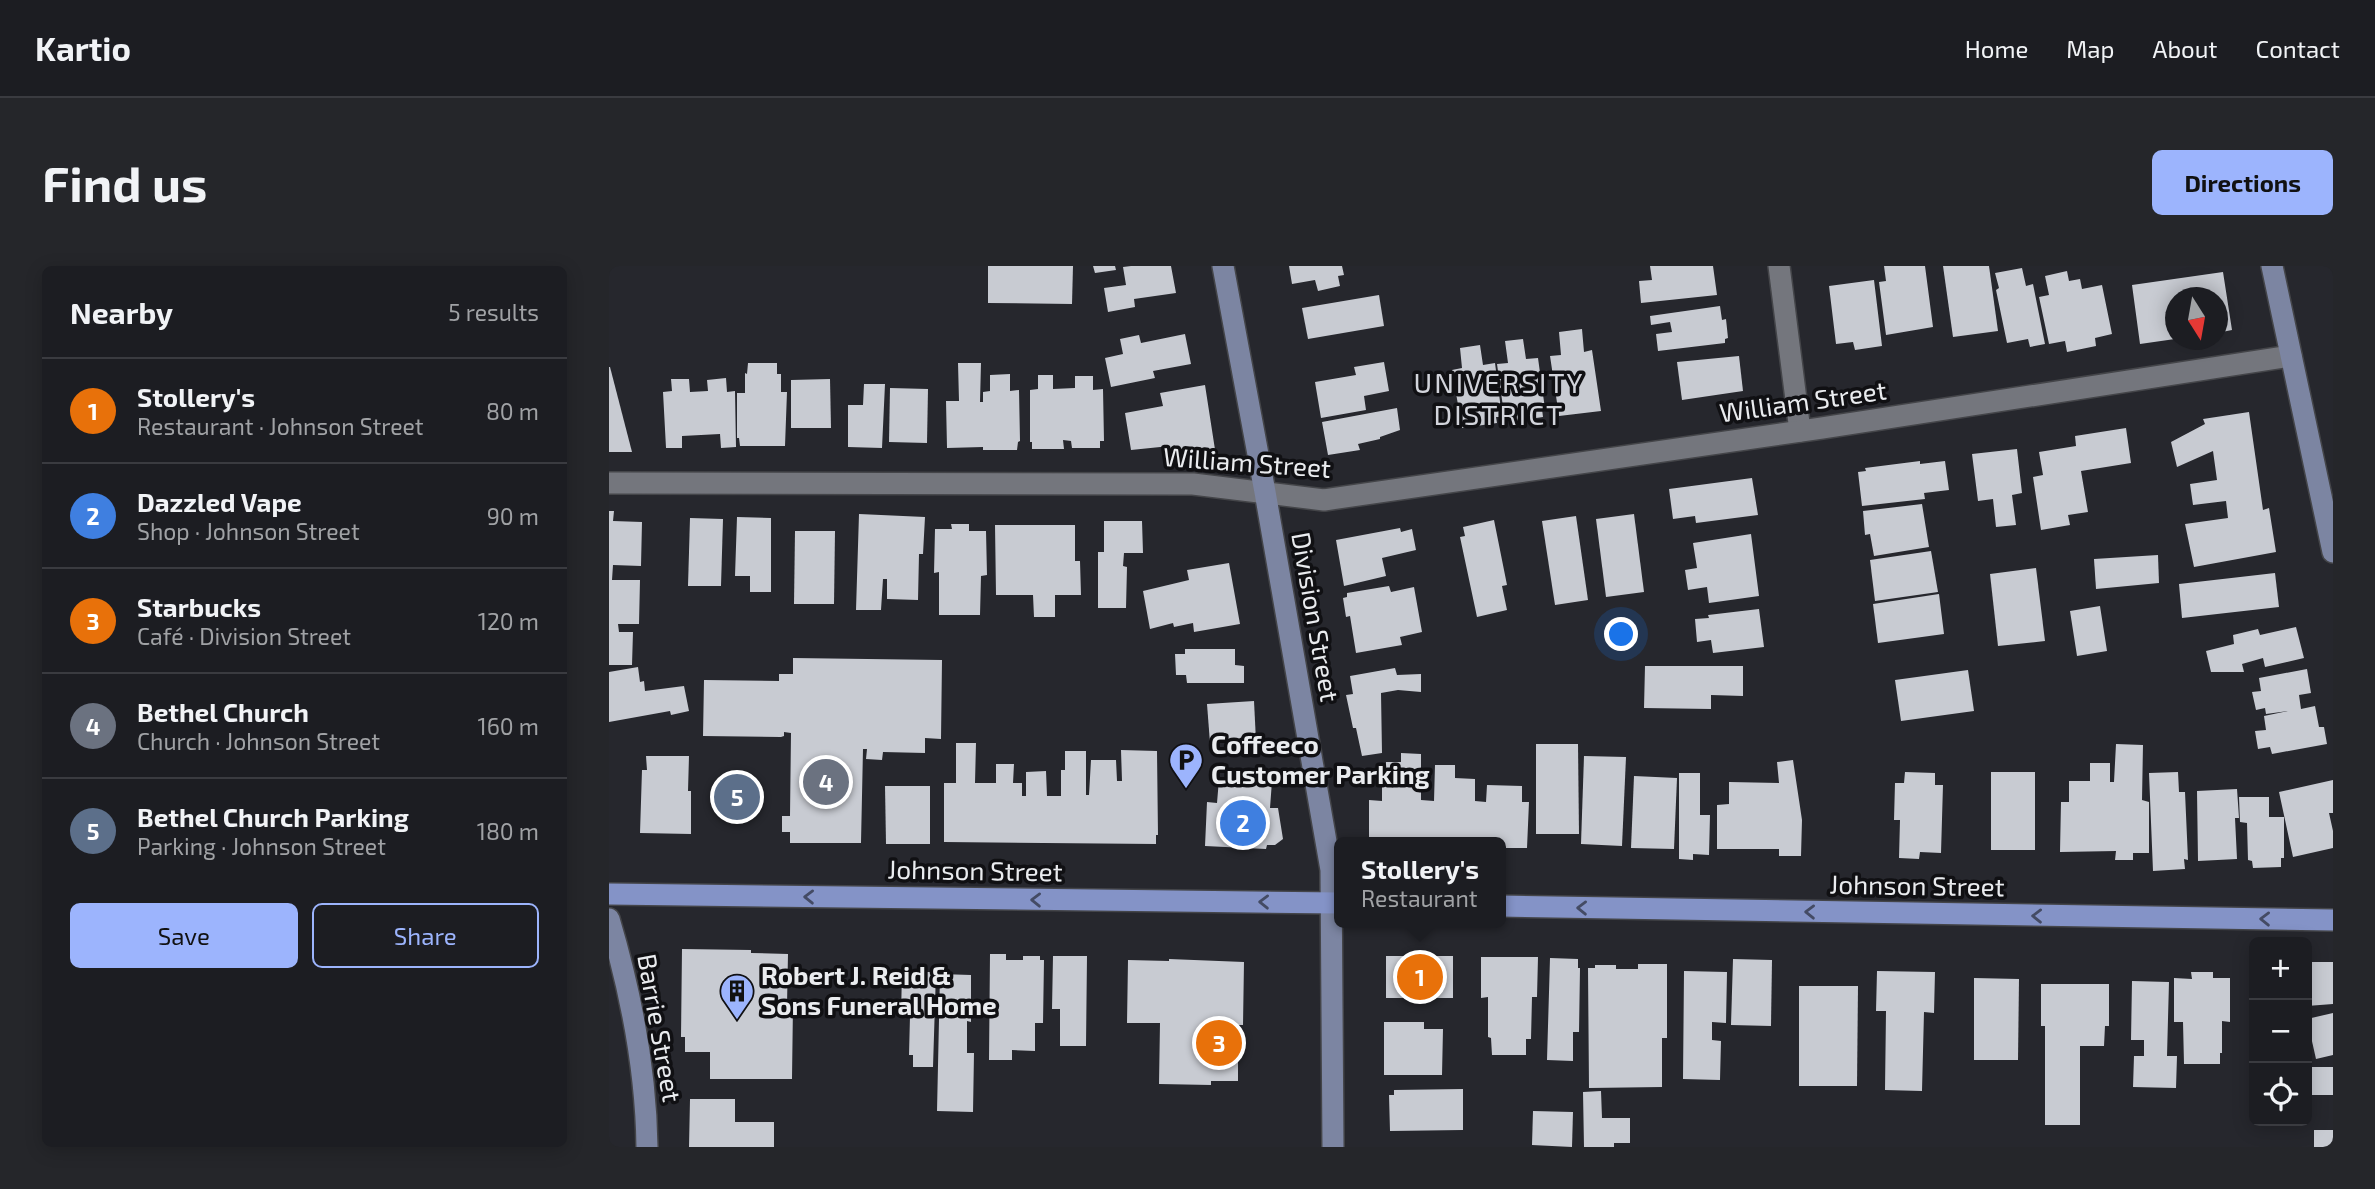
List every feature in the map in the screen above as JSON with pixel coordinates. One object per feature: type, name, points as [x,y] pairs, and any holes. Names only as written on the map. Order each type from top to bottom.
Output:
[{"type":"main road","name":"Johnson Street","points":[[609,894],[1334,903]]},
{"type":"main road","name":"Johnson Street","points":[[1506,906],[2333,920]]},
{"type":"street","name":"Division Street","points":[[1223,266],[1334,890]]},
{"type":"street","points":[[1779,266],[1800,431]]},
{"type":"street","points":[[2272,266],[2333,552]]},
{"type":"street","name":"William Street","points":[[609,483],[1193,484],[1324,500],[2291,356]]},
{"type":"street","name":"Barrie Street","points":[[609,919],[636,1028],[647,1147]]},
{"type":"street","name":"Division Street","points":[[1333,1147],[1336,928]]},
{"type":"building","points":[[988,266],[1073,266],[1072,304],[988,303]]},
{"type":"building","points":[[1093,266],[1115,266],[1116,270],[1095,273]]},
{"type":"building","points":[[1171,266],[1176,293],[1134,299],[1135,307],[1108,312],[1104,288],[1126,285],[1123,267]]},
{"type":"building","points":[[1289,266],[1342,266],[1344,275],[1338,276],[1340,286],[1318,291],[1315,280],[1292,284]]},
{"type":"building","points":[[1650,266],[1713,266],[1717,295],[1641,303],[1639,281],[1652,280]]},
{"type":"building","points":[[1884,266],[1925,266],[1933,327],[1886,335],[1879,282],[1886,281]]},
{"type":"building","points":[[1943,266],[1989,266],[1998,331],[1953,337]]},
{"type":"building","points":[[2022,268],[2026,286],[2033,284],[2045,344],[2030,347],[2028,339],[2007,343],[1996,290],[1999,288],[1995,273]]},
{"type":"building","points":[[2067,271],[2069,281],[2080,279],[2082,289],[2102,285],[2112,334],[2095,338],[2096,346],[2067,352],[2065,341],[2049,344],[2039,297],[2049,295],[2045,276]]},
{"type":"building","points":[[2223,272],[2225,287],[2165,287],[2165,340],[2140,344],[2132,285]]},
{"type":"building","points":[[1874,280],[1882,346],[1855,350],[1853,342],[1836,344],[1829,286]]},
{"type":"building","points":[[1379,295],[1384,326],[1308,339],[1302,308]]},
{"type":"building","points":[[2228,304],[2232,330],[2228,331]]},
{"type":"building","points":[[1720,306],[1722,320],[1726,319],[1728,338],[1725,343],[1658,351],[1656,334],[1672,332],[1670,322],[1651,325],[1650,316]]},
{"type":"building","points":[[1582,329],[1584,352],[1592,350],[1601,411],[1559,416],[1550,356],[1561,355],[1559,332]]},
{"type":"building","points":[[1185,334],[1191,364],[1153,371],[1155,378],[1111,387],[1105,358],[1123,354],[1120,339],[1139,335],[1141,343]]},
{"type":"building","points":[[1523,339],[1526,359],[1538,358],[1545,409],[1542,409],[1543,417],[1509,422],[1508,414],[1504,414],[1497,364],[1508,363],[1505,341]]},
{"type":"building","points":[[1480,345],[1483,365],[1495,363],[1502,417],[1496,417],[1497,423],[1462,428],[1452,370],[1462,368],[1460,348]]},
{"type":"building","points":[[1739,356],[1743,391],[1682,400],[1677,362]]},
{"type":"building","points":[[1384,362],[1389,391],[1364,396],[1366,410],[1321,418],[1315,382],[1356,375],[1354,367]]},
{"type":"building","points":[[748,363],[777,363],[777,374],[781,374],[781,392],[787,392],[785,446],[740,446],[737,438],[737,393],[745,393]]},
{"type":"building","points":[[958,363],[981,363],[980,402],[983,402],[983,392],[990,391],[990,375],[1010,374],[1010,391],[1019,390],[1020,441],[1017,450],[947,448],[946,401],[959,401]]},
{"type":"building","points":[[610,367],[632,452],[609,452]]},
{"type":"building","points":[[1038,375],[1053,375],[1053,389],[1075,388],[1075,376],[1093,376],[1093,390],[1103,389],[1104,441],[1100,441],[1100,448],[1072,448],[1071,441],[1063,440],[1064,449],[1032,449],[1030,390],[1038,389]]},
{"type":"building","points":[[726,378],[727,392],[735,391],[736,447],[721,448],[720,434],[682,436],[682,448],[666,448],[663,392],[672,391],[671,379],[689,379],[690,392],[708,391],[707,380]]},
{"type":"building","points":[[830,379],[831,428],[791,428],[791,380]]},
{"type":"building","points":[[864,384],[885,384],[882,448],[848,447],[848,405],[863,405]]},
{"type":"building","points":[[1205,385],[1216,456],[1172,457],[1170,446],[1131,450],[1125,413],[1163,406],[1160,393]]},
{"type":"building","points":[[890,388],[928,389],[927,443],[889,442]]},
{"type":"building","points":[[1397,408],[1400,430],[1380,439],[1358,444],[1360,450],[1328,455],[1322,422]]},
{"type":"building","points":[[2249,412],[2263,510],[2269,508],[2276,552],[2194,567],[2185,524],[2228,518],[2226,501],[2193,505],[2190,484],[2217,480],[2213,451],[2177,467],[2171,442],[2205,424],[2203,419]]},
{"type":"building","points":[[2126,428],[2131,463],[2081,471],[2088,512],[2068,515],[2070,525],[2041,530],[2033,477],[2043,475],[2039,452],[2076,446],[2075,436]]},
{"type":"building","points":[[2017,449],[2022,493],[2012,495],[2016,525],[1996,527],[1993,499],[1978,501],[1972,454]]},
{"type":"building","points":[[1920,461],[1920,464],[1945,461],[1949,490],[1924,493],[1925,499],[1862,506],[1858,472],[1866,471],[1865,468]]},
{"type":"building","points":[[1752,478],[1758,515],[1696,523],[1695,516],[1673,519],[1669,489]]},
{"type":"building","points":[[1922,504],[1929,547],[1874,556],[1870,534],[1865,535],[1863,511]]},
{"type":"building","points":[[609,511],[614,511],[613,521],[642,522],[641,566],[613,565],[612,580],[640,580],[639,624],[618,624],[619,632],[633,632],[632,665],[609,665]]},
{"type":"building","points":[[859,514],[925,517],[923,554],[919,554],[918,600],[887,599],[887,579],[883,579],[881,610],[856,610]]},
{"type":"building","points":[[1634,514],[1644,592],[1606,597],[1596,519]]},
{"type":"building","points":[[1576,516],[1588,600],[1555,605],[1542,521]]},
{"type":"building","points":[[737,517],[771,518],[771,592],[750,592],[750,576],[735,576]]},
{"type":"building","points":[[690,518],[723,519],[721,586],[688,586]]},
{"type":"building","points":[[1494,520],[1507,585],[1502,586],[1507,610],[1477,617],[1460,537],[1465,536],[1463,527]]},
{"type":"building","points":[[1104,521],[1142,521],[1143,553],[1124,553],[1123,566],[1127,567],[1126,608],[1098,608],[1098,552],[1104,552]]},
{"type":"building","points":[[951,524],[969,524],[969,531],[986,531],[987,575],[981,576],[980,615],[939,615],[939,572],[934,573],[935,529],[952,529]]},
{"type":"building","points":[[995,525],[1075,525],[1075,561],[1080,561],[1081,595],[1055,595],[1055,617],[1034,617],[1033,595],[996,595]]},
{"type":"building","points":[[1400,528],[1401,532],[1412,529],[1416,550],[1382,558],[1386,576],[1344,586],[1336,540]]},
{"type":"building","points":[[795,531],[835,531],[834,604],[794,604]]},
{"type":"building","points":[[1751,534],[1759,596],[1709,603],[1707,587],[1688,590],[1685,570],[1697,568],[1693,543]]},
{"type":"building","points":[[1931,551],[1938,592],[1875,601],[1870,560]]},
{"type":"building","points":[[2158,555],[2159,583],[2096,589],[2094,559]]},
{"type":"building","points":[[1229,563],[1240,624],[1194,632],[1193,623],[1174,627],[1173,623],[1150,629],[1143,591],[1189,580],[1187,570]]},
{"type":"building","points":[[2036,568],[2045,641],[1998,646],[1990,574]]},
{"type":"building","points":[[2275,573],[2279,607],[2182,618],[2179,584]]},
{"type":"building","points":[[1389,586],[1391,592],[1414,587],[1422,632],[1400,637],[1402,645],[1356,653],[1350,616],[1346,617],[1343,598],[1347,597],[1347,593]]},
{"type":"building","points":[[1939,594],[1944,634],[1878,643],[1873,604]]},
{"type":"building","points":[[2100,606],[2107,651],[2077,656],[2070,611]]},
{"type":"building","points":[[1759,609],[1764,647],[1713,653],[1711,640],[1697,642],[1695,619]]},
{"type":"building","points":[[2296,627],[2304,658],[2265,667],[2263,658],[2242,664],[2244,672],[2211,672],[2206,651],[2234,644],[2233,635],[2258,629],[2260,635]]},
{"type":"building","points":[[1185,649],[1235,649],[1235,665],[1244,666],[1244,683],[1187,683],[1186,675],[1176,675],[1175,654],[1185,654]]},
{"type":"building","points":[[793,658],[942,660],[941,739],[925,738],[925,753],[883,752],[882,760],[866,759],[867,749],[863,749],[861,843],[790,843],[790,832],[782,832],[782,816],[790,816],[791,733],[784,732],[781,737],[703,736],[704,680],[779,681],[779,674],[793,674]]},
{"type":"building","points":[[1645,666],[1743,666],[1743,696],[1711,695],[1711,709],[1644,708]]},
{"type":"building","points":[[638,667],[640,682],[644,681],[645,691],[684,686],[689,711],[671,715],[670,711],[609,722],[609,672]]},
{"type":"building","points":[[1395,668],[1397,675],[1421,674],[1421,692],[1398,690],[1381,693],[1382,753],[1362,756],[1346,695],[1353,694],[1350,676]]},
{"type":"building","points":[[2307,669],[2311,693],[2299,695],[2301,709],[2315,706],[2319,727],[2324,727],[2327,744],[2272,754],[2270,747],[2258,749],[2255,731],[2266,730],[2264,716],[2288,711],[2266,714],[2265,708],[2256,710],[2252,692],[2261,691],[2259,678]]},
{"type":"building","points":[[1968,670],[1974,711],[1901,721],[1895,680]]},
{"type":"building","points":[[1254,701],[1256,741],[1210,743],[1207,704]]},
{"type":"building","points":[[956,743],[976,743],[975,783],[996,783],[996,764],[1014,764],[1013,783],[1022,783],[1022,796],[1026,796],[1026,772],[1046,771],[1047,796],[1061,796],[1061,770],[1065,770],[1065,751],[1086,751],[1086,795],[1089,795],[1091,760],[1116,760],[1117,781],[1122,781],[1121,750],[1157,751],[1156,844],[944,842],[944,783],[956,783]]},
{"type":"building","points":[[1536,744],[1578,744],[1579,834],[1536,834]]},
{"type":"building","points":[[2116,744],[2143,745],[2142,800],[2149,802],[2149,853],[2133,853],[2133,860],[2115,860],[2116,851],[2060,852],[2061,802],[2069,802],[2069,781],[2090,781],[2090,763],[2110,763],[2110,782],[2114,782]]},
{"type":"building","points":[[1401,753],[1421,754],[1421,800],[1434,801],[1435,765],[1455,765],[1455,778],[1475,779],[1475,801],[1486,802],[1487,785],[1522,786],[1522,802],[1529,802],[1527,848],[1506,848],[1506,837],[1369,837],[1369,800],[1382,801],[1382,777],[1386,777],[1386,762],[1401,762]]},
{"type":"building","points":[[646,756],[689,756],[691,834],[640,833],[642,770],[647,770]]},
{"type":"building","points":[[1584,756],[1626,757],[1622,846],[1581,844]]},
{"type":"building","points":[[1793,760],[1802,820],[1801,856],[1779,856],[1779,849],[1717,849],[1717,805],[1729,804],[1729,782],[1779,783],[1777,762]]},
{"type":"building","points":[[1905,772],[1935,773],[1935,785],[1943,785],[1941,853],[1920,852],[1919,859],[1899,858],[1900,820],[1894,820],[1895,783],[1904,783]]},
{"type":"building","points":[[1991,772],[2035,772],[2035,850],[1991,850]]},
{"type":"building","points":[[2178,772],[2179,792],[2185,792],[2188,860],[2184,859],[2185,869],[2153,871],[2149,773]]},
{"type":"building","points":[[1679,773],[1700,773],[1700,815],[1710,815],[1709,855],[1693,854],[1693,860],[1679,859]]},
{"type":"building","points":[[1634,776],[1677,778],[1674,849],[1631,848]]},
{"type":"building","points":[[1219,779],[1272,781],[1270,808],[1278,808],[1283,839],[1275,845],[1267,845],[1266,849],[1205,846],[1207,802],[1217,803]]},
{"type":"building","points":[[2333,780],[2333,813],[2329,813],[2333,848],[2293,857],[2279,792]]},
{"type":"building","points":[[885,786],[930,786],[930,844],[886,844]]},
{"type":"building","points":[[2237,789],[2237,859],[2198,861],[2197,791]]},
{"type":"building","points":[[2239,797],[2269,797],[2269,817],[2284,817],[2284,858],[2281,858],[2281,867],[2253,868],[2252,861],[2248,860],[2247,823],[2240,822]]},
{"type":"building","name":"Robert J. Reid & Sons Funeral Home","points":[[682,949],[751,950],[751,953],[788,954],[787,1005],[793,1005],[792,1079],[710,1079],[710,1052],[685,1052],[685,1037],[681,1037]]},
{"type":"building","points":[[990,954],[1006,954],[1006,960],[1040,956],[1040,960],[1044,960],[1043,1023],[1035,1023],[1035,1051],[1012,1050],[1012,1060],[989,1060]]},
{"type":"building","points":[[1053,956],[1087,956],[1086,1046],[1060,1046],[1060,1009],[1052,1009]]},
{"type":"building","points":[[1386,956],[1453,956],[1453,998],[1386,998]]},
{"type":"building","points":[[1481,957],[1538,957],[1537,997],[1532,997],[1531,1039],[1526,1039],[1526,1055],[1492,1055],[1491,1038],[1488,1037],[1488,997],[1481,998]]},
{"type":"building","points":[[1550,958],[1578,959],[1579,1032],[1573,1032],[1573,1061],[1547,1060]]},
{"type":"building","points":[[1733,959],[1772,960],[1771,1026],[1731,1025]]},
{"type":"building","points":[[1128,960],[1244,962],[1243,1025],[1238,1025],[1238,1081],[1211,1081],[1211,1085],[1159,1084],[1160,1023],[1127,1023]]},
{"type":"building","points":[[2312,962],[2333,962],[2333,1004],[2312,1006]]},
{"type":"building","points":[[1638,964],[1667,964],[1667,1038],[1662,1038],[1662,1087],[1589,1088],[1588,968],[1595,968],[1595,965],[1616,965],[1616,969],[1638,969]]},
{"type":"building","points":[[1684,971],[1727,972],[1726,1023],[1712,1022],[1712,1040],[1721,1041],[1720,1080],[1683,1079]]},
{"type":"building","points":[[1877,971],[1935,972],[1934,1013],[1924,1012],[1922,1091],[1885,1090],[1886,1011],[1876,1011]]},
{"type":"building","points":[[902,972],[936,972],[933,1067],[913,1067],[913,1055],[909,1055],[910,1016],[901,1015]]},
{"type":"building","points":[[2191,972],[2213,972],[2213,978],[2230,978],[2230,1022],[2222,1021],[2220,1064],[2184,1064],[2183,1022],[2174,1022],[2174,978],[2192,979]]},
{"type":"building","points":[[940,974],[971,975],[971,1022],[967,1021],[967,1053],[974,1053],[973,1112],[937,1111]]},
{"type":"building","points":[[1974,978],[2019,979],[2018,1060],[1974,1060]]},
{"type":"building","points":[[2132,981],[2169,982],[2167,1056],[2177,1056],[2176,1088],[2133,1087],[2134,1056],[2144,1056],[2144,1040],[2131,1040]]},
{"type":"building","points":[[2041,984],[2109,984],[2109,1026],[2105,1026],[2104,1046],[2080,1046],[2080,1125],[2045,1125],[2045,1026],[2041,1026]]},
{"type":"building","points":[[1799,986],[1858,986],[1857,1086],[1799,1086]]},
{"type":"building","points":[[2333,1013],[2333,1055],[2316,1059],[2312,1041],[2312,1018]]},
{"type":"building","points":[[1384,1022],[1424,1022],[1424,1029],[1443,1029],[1442,1075],[1384,1075]]},
{"type":"building","points":[[2312,1067],[2333,1067],[2333,1095],[2312,1095]]},
{"type":"building","points":[[1463,1089],[1463,1130],[1390,1131],[1389,1095],[1394,1095],[1394,1090]]},
{"type":"building","points":[[1601,1091],[1602,1118],[1630,1118],[1630,1143],[1614,1143],[1614,1147],[1584,1147],[1583,1092]]},
{"type":"building","points":[[690,1099],[735,1099],[735,1122],[774,1122],[774,1147],[689,1147]]},
{"type":"building","points":[[1533,1111],[1573,1112],[1572,1147],[1532,1145]]},
{"type":"building","points":[[2314,1130],[2333,1130],[2333,1147],[2314,1147]]},
{"type":"place","name":"Bethel Church","points":[[826,782]]},
{"type":"place","name":"Coffeeco Customer Parking","points":[[1186,790]]},
{"type":"place","name":"Bethel Church Parking","points":[[737,797]]},
{"type":"place","name":"Dazzled Vape","points":[[1243,823]]},
{"type":"place","name":"Stollery's","points":[[1420,977]]},
{"type":"place","name":"Robert J. Reid & Sons Funeral Home","points":[[737,1021]]},
{"type":"place","name":"Starbucks","points":[[1219,1043]]},
{"type":"district","name":"UNIVERSITY DISTRICT","points":[[1499,399]]}]
